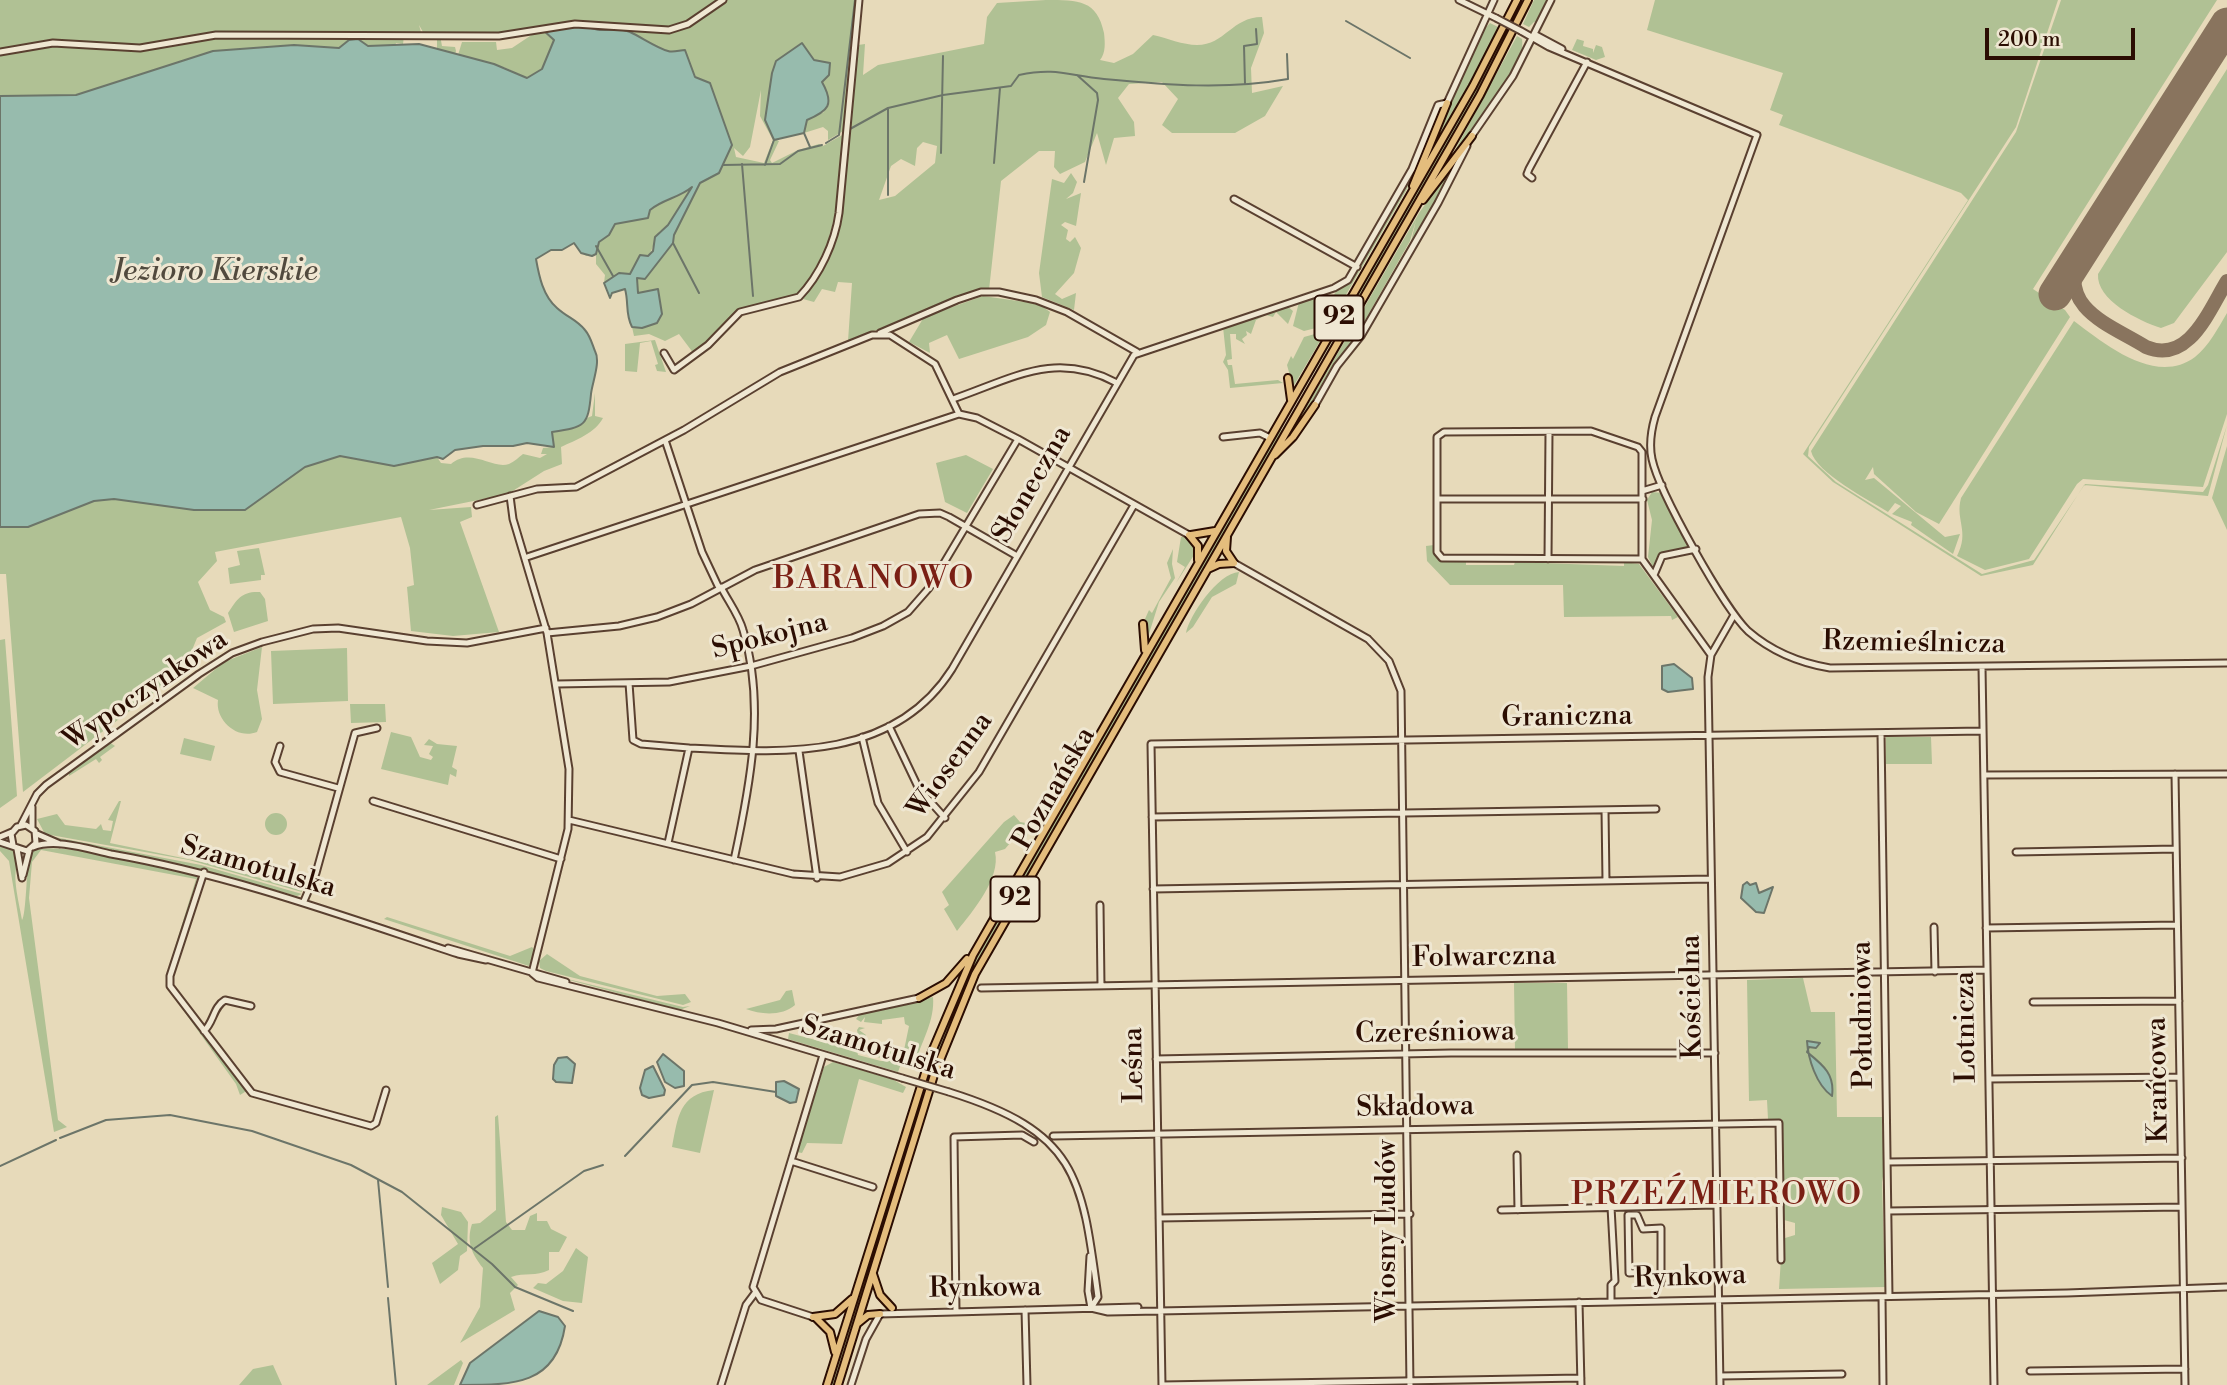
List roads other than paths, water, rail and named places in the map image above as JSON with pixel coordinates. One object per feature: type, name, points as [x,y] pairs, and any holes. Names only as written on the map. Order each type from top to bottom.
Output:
[{"type":"main road","name":"92","points":[[1270,439],[1482,70],[1517,0]]},
{"type":"main road","name":"92","points":[[1411,215],[1493,72],[1528,0]]},
{"type":"main road","points":[[1409,197],[1447,103]]},
{"type":"main road","points":[[1411,215],[1472,136]]},
{"type":"main road","name":"Poznańska","points":[[838,1385],[937,1065],[970,984],[1004,918],[1411,215]]},
{"type":"main road","points":[[1325,327],[1338,321]]},
{"type":"main road","points":[[1288,378],[1292,392],[1290,404]]},
{"type":"main road","points":[[1268,461],[1293,437],[1314,405]]},
{"type":"main road","name":"Poznańska","points":[[827,1385],[934,1046],[980,940],[1270,439]]},
{"type":"main road","points":[[1204,573],[1216,565],[1234,563],[1226,549],[1232,525]]},
{"type":"main road","points":[[1189,535],[1207,534],[1218,527]]},
{"type":"main road","points":[[1189,535],[1198,548],[1194,568]]},
{"type":"main road","points":[[1142,659],[1146,644],[1143,624]]},
{"type":"main road","points":[[919,998],[950,980],[980,940]]},
{"type":"main road","points":[[873,1272],[880,1295],[895,1310]]},
{"type":"main road","points":[[813,1317],[830,1315],[843,1309],[859,1284]]},
{"type":"main road","points":[[856,1326],[867,1315],[880,1314]]},
{"type":"main road","points":[[813,1317],[832,1335],[834,1364]]},
{"type":"street","points":[[0,52],[53,43],[140,48],[216,35],[367,33],[499,36],[575,24],[669,30],[688,24],[723,0]]},
{"type":"street","points":[[664,353],[674,370],[708,345],[740,312],[799,297],[824,257],[835,236],[839,213],[859,0]]},
{"type":"street","points":[[1459,0],[1587,62],[1529,169],[1527,174],[1532,178]]},
{"type":"street","points":[[477,505],[537,489],[576,487],[665,440],[785,370],[981,292],[999,292],[1036,300],[1067,312],[1137,352],[1336,287],[1348,280],[1357,267],[1412,169],[1438,105],[1447,103],[1494,0]]},
{"type":"street","points":[[1314,405],[1337,366],[1361,336],[1472,136],[1503,94],[1551,0]]},
{"type":"street","name":"Rzemieślnicza","points":[[1587,62],[1757,135],[1651,435],[1651,456],[1662,485],[1734,615],[1748,630],[1771,647],[1817,666],[1845,669],[2227,663]]},
{"type":"street","points":[[1234,199],[1357,267]]},
{"type":"street","points":[[880,334],[905,343],[935,364],[958,414]]},
{"type":"street","name":"Słoneczna","points":[[629,683],[633,740],[641,744],[799,751],[862,737],[890,726],[912,713],[936,692],[1137,352]]},
{"type":"street","points":[[953,399],[1053,366],[1084,368],[1117,383]]},
{"type":"street","points":[[527,557],[958,414],[977,418],[1018,439],[1189,535]]},
{"type":"street","points":[[1642,559],[1442,558],[1437,552],[1437,438],[1444,432],[1591,431],[1638,447],[1642,452],[1642,559],[1711,655]]},
{"type":"street","points":[[1548,559],[1549,433]]},
{"type":"street","points":[[1223,436],[1257,434],[1270,439]]},
{"type":"street","name":"Spokojna","points":[[557,684],[669,682],[751,666],[852,638],[898,618],[919,600],[967,526],[1018,439]]},
{"type":"street","points":[[665,440],[702,552],[742,625],[751,666],[753,751],[750,790],[734,860]]},
{"type":"street","points":[[1642,491],[1662,485]]},
{"type":"street","points":[[510,496],[513,519],[527,557],[547,630],[569,769],[569,820],[532,973]]},
{"type":"street","points":[[1437,499],[1643,499]]},
{"type":"street","name":"Wiosenna","points":[[569,820],[817,877],[869,871],[907,852],[945,818],[992,750],[1134,505]]},
{"type":"street","name":"Wypoczynkowa","points":[[21,825],[42,788],[53,779],[198,674],[232,653],[262,642],[313,629],[338,628],[422,640],[467,643],[547,630],[644,621],[691,604],[755,570],[919,514],[940,513],[1017,556]]},
{"type":"street","points":[[1654,575],[1662,556],[1696,549]]},
{"type":"street","name":"Wiosny Ludów","points":[[1234,563],[1358,634],[1383,653],[1398,680],[1404,813],[1410,1383]]},
{"type":"street","name":"Kościelna","points":[[1720,1385],[1708,677],[1711,655],[1734,615]]},
{"type":"street","name":"Lotnicza","points":[[1982,667],[1994,1385]]},
{"type":"street","points":[[890,726],[910,775],[926,799],[945,818]]},
{"type":"street","points":[[304,901],[316,873],[355,733],[377,728]]},
{"type":"street","name":"Graniczna","points":[[1151,744],[1983,731]]},
{"type":"street","name":"Południowa","points":[[1881,733],[1889,1296]]},
{"type":"street","points":[[862,737],[882,813],[907,852]]},
{"type":"street","name":"Leśna","points":[[1151,744],[1162,1385]]},
{"type":"street","points":[[280,746],[275,762],[280,772],[338,788]]},
{"type":"street","points":[[668,843],[689,748]]},
{"type":"street","points":[[799,751],[817,877]]},
{"type":"street","name":"Krańcowa","points":[[2175,774],[2185,1385]]},
{"type":"street","points":[[1984,775],[2227,774]]},
{"type":"street","points":[[373,801],[561,859]]},
{"type":"street","points":[[12,832],[22,878],[37,838],[32,805]]},
{"type":"street","points":[[1152,817],[1656,809]]},
{"type":"street","points":[[1605,810],[1606,881]]},
{"type":"street","points":[[0,840],[21,825],[34,830]]},
{"type":"street","name":"Szamotulska","points":[[34,830],[41,837],[62,845],[204,872],[304,901],[438,946],[532,973],[538,978],[737,1029],[949,1092],[1014,1116],[1053,1148],[1081,1193],[1098,1297]]},
{"type":"street","points":[[0,840],[15,847],[31,849]]},
{"type":"street","name":"Szamotulska","points":[[31,849],[62,845]]},
{"type":"street","points":[[2016,852],[2176,849]]},
{"type":"street","points":[[204,872],[170,976],[170,986],[252,1093],[371,1126],[376,1123],[386,1090]]},
{"type":"street","points":[[1153,889],[1712,879]]},
{"type":"street","points":[[1100,905],[1101,986]]},
{"type":"street","points":[[1986,928],[2178,925]]},
{"type":"street","points":[[1934,927],[1935,972]]},
{"type":"street","name":"Folwarczna","points":[[981,988],[1986,970]]},
{"type":"street","points":[[737,1029],[776,1029],[919,998]]},
{"type":"street","points":[[204,1031],[210,1025],[218,1004],[225,1000],[251,1006]]},
{"type":"street","points":[[2034,1002],[2179,1000]]},
{"type":"street","name":"Czereśniowa","points":[[1156,1059],[1407,1054],[1715,1053]]},
{"type":"street","points":[[813,1317],[761,1300],[755,1293],[753,1283],[823,1055]]},
{"type":"street","points":[[1989,1079],[2180,1076]]},
{"type":"street","name":"Składowa","points":[[1052,1136],[1779,1123],[1781,1260]]},
{"type":"street","points":[[956,1312],[954,1137],[1021,1135],[1034,1142]]},
{"type":"street","points":[[1517,1155],[1518,1210]]},
{"type":"street","points":[[1888,1162],[2182,1158]]},
{"type":"street","points":[[791,1161],[873,1187]]},
{"type":"street","points":[[1501,1210],[1716,1205]]},
{"type":"street","points":[[1611,1207],[1615,1281],[1611,1285],[1611,1301]]},
{"type":"street","points":[[1888,1211],[2182,1207]]},
{"type":"street","points":[[1159,1218],[1409,1214]]},
{"type":"street","points":[[1637,1215],[1643,1229],[1661,1228],[1661,1283],[1651,1284],[1647,1272],[1629,1273],[1628,1216],[1637,1215]]},
{"type":"street","name":"Szamotulska","points":[[1091,1246],[1088,1291],[1091,1308]]},
{"type":"street","name":"Rynkowa","points":[[1091,1308],[1103,1312],[1718,1298],[1882,1297],[2227,1287]]},
{"type":"street","points":[[1072,1308],[1083,1303],[1088,1291]]},
{"type":"street","points":[[721,1385],[746,1305],[755,1293]]},
{"type":"street","points":[[1091,1308],[1098,1297],[1107,1304],[1121,1307]]},
{"type":"street","points":[[1882,1297],[1883,1385]]},
{"type":"street","points":[[1162,1385],[1581,1382],[1579,1302]]},
{"type":"street","name":"Rynkowa","points":[[880,1314],[895,1310],[956,1312],[1121,1307],[1153,1309]]},
{"type":"street","points":[[1025,1310],[1027,1385]]},
{"type":"street","points":[[851,1385],[866,1339],[880,1314]]},
{"type":"street","points":[[2031,1371],[2185,1369]]},
{"type":"street","points":[[1720,1376],[1842,1374]]},
{"type":"water","name":"Jezioro Kierskie","points":[[587,26],[597,30],[624,30],[670,52],[685,50],[695,77],[710,83],[732,145],[719,173],[700,183],[674,235],[673,243],[645,279],[637,278],[638,293],[658,289],[662,314],[657,323],[642,328],[632,327],[625,289],[612,293],[610,298],[604,283],[619,273],[630,274],[640,255],[648,256],[653,251],[655,237],[668,225],[692,187],[655,206],[650,210],[648,218],[615,224],[609,235],[599,242],[596,254],[592,256],[581,253],[574,243],[562,250],[551,250],[536,259],[548,298],[585,330],[597,356],[588,413],[583,423],[552,432],[554,447],[527,443],[483,446],[455,450],[443,459],[437,457],[394,466],[340,456],[305,467],[245,510],[194,510],[114,499],[94,501],[28,527],[0,527],[0,96],[76,95],[213,51],[294,45],[339,48],[349,40],[358,39],[368,46],[419,44],[494,64],[527,78],[542,69],[554,40],[543,30]]},
{"type":"water","points":[[802,43],[814,60],[830,63],[829,75],[822,82],[829,102],[820,114],[807,120],[804,133],[774,140],[765,120],[772,73],[776,61]]},
{"type":"water","points":[[1674,664],[1692,678],[1693,689],[1668,692],[1662,689],[1662,666]]},
{"type":"water","points":[[1747,882],[1750,885],[1756,883],[1759,893],[1773,887],[1764,913],[1756,912],[1741,898],[1743,885]]},
{"type":"water","points":[[1807,1041],[1820,1043],[1816,1048],[1808,1049]]},
{"type":"water","points":[[1809,1053],[1830,1076],[1832,1096],[1817,1078]]},
{"type":"water","points":[[663,1054],[684,1071],[684,1086],[675,1088],[665,1082],[657,1062]]},
{"type":"water","points":[[567,1057],[575,1064],[572,1083],[556,1082],[553,1079],[554,1065],[558,1058]]},
{"type":"water","points":[[653,1066],[665,1090],[664,1095],[649,1098],[642,1095],[640,1088],[645,1070]]},
{"type":"water","points":[[784,1081],[799,1089],[796,1102],[790,1103],[776,1096],[776,1082]]},
{"type":"water","points":[[539,1311],[558,1317],[565,1326],[560,1345],[542,1371],[515,1382],[460,1385],[470,1363]]},
{"type":"waterway","points":[[826,143],[839,135],[855,0]]},
{"type":"waterway","points":[[1346,21],[1410,58]]},
{"type":"waterway","points":[[1245,84],[1244,46],[1257,44],[1256,29]]},
{"type":"waterway","points":[[850,129],[888,108],[943,95],[1011,86],[1019,75],[1032,73],[1053,72],[1104,79],[1196,85],[1288,79],[1287,54]]},
{"type":"waterway","points":[[941,153],[943,56]]},
{"type":"waterway","points":[[1077,75],[1097,93],[1098,100],[1084,182]]},
{"type":"waterway","points":[[994,163],[1000,88]]},
{"type":"waterway","points":[[888,109],[888,195]]},
{"type":"waterway","points":[[804,133],[810,147]]},
{"type":"waterway","points":[[765,165],[774,140]]},
{"type":"waterway","points":[[723,165],[780,164],[798,151],[822,145]]},
{"type":"waterway","points":[[742,164],[753,296]]},
{"type":"waterway","points":[[673,243],[699,293]]},
{"type":"waterway","points":[[596,246],[613,276]]},
{"type":"waterway","points":[[625,1156],[692,1085],[713,1082],[776,1092]]},
{"type":"waterway","points":[[60,1138],[106,1120],[170,1115],[252,1131],[351,1165],[402,1192],[492,1264],[515,1287],[573,1311]]},
{"type":"waterway","points":[[0,1166],[56,1140]]},
{"type":"waterway","points":[[475,1248],[584,1171],[603,1165]]},
{"type":"waterway","points":[[378,1180],[388,1287]]},
{"type":"waterway","points":[[388,1298],[396,1385]]},
{"type":"district","name":"BARANOWO","points":[[874,580]]},
{"type":"district","name":"PRZEŹMIEROWO","points":[[1717,1196]]}]
